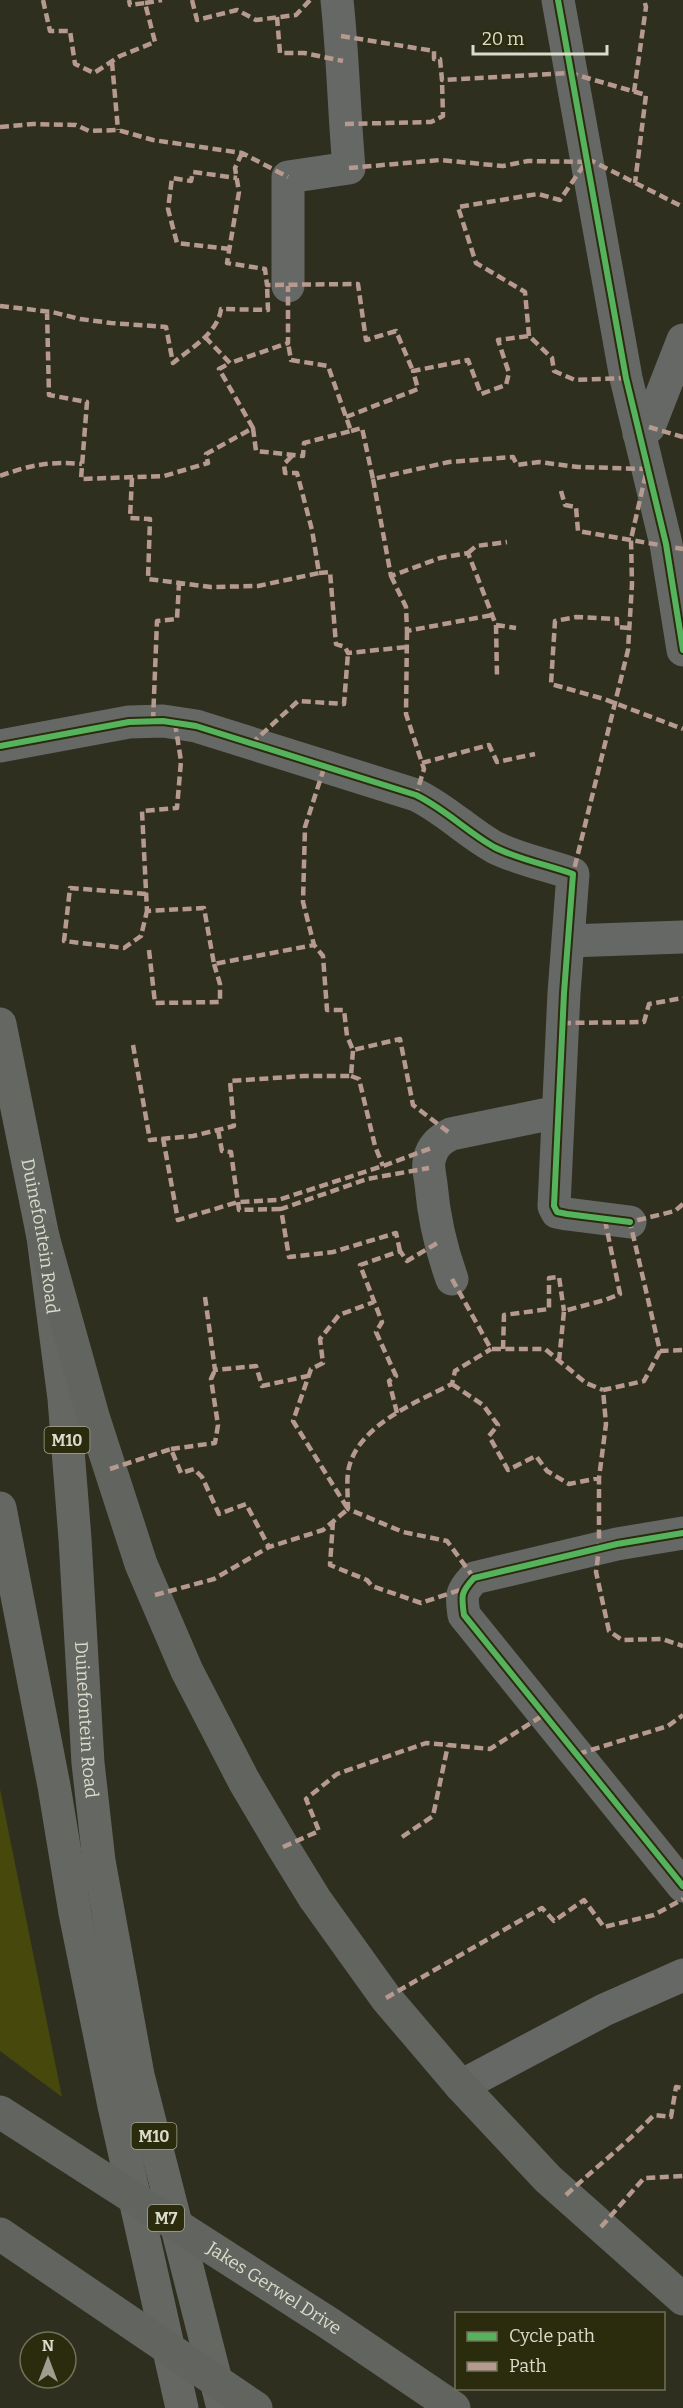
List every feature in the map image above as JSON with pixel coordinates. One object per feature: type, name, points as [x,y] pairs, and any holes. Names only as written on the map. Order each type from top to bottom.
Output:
[{"type":"highway","points":[[43,1237],[93,1416],[141,1564],[187,1671],[244,1781],[315,1899],[386,1998],[461,2086],[548,2179],[683,2299]]},
{"type":"highway","name":"Jakes Gerwel Drive","points":[[1,2112],[330,2324],[454,2408]]},
{"type":"highway","points":[[0,2234],[256,2408]]},
{"type":"main road","name":"Duinefontein Road","points":[[0,1024],[43,1237],[64,1399],[88,1763],[99,1861],[138,2074],[223,2408]]},
{"type":"main road","name":"Duinefontein Road","points":[[0,1508],[105,2061],[182,2408]]},
{"type":"street","points":[[288,286],[288,177],[349,168],[337,0]]},
{"type":"street","points":[[558,0],[626,378],[666,544],[683,650]]},
{"type":"street","points":[[639,434],[649,427],[683,340]]},
{"type":"street","points":[[0,746],[129,722],[163,721],[196,726],[416,795],[447,813],[469,832],[497,848],[573,874],[554,1206],[558,1212],[630,1222]]},
{"type":"street","points":[[568,941],[683,937]]},
{"type":"street","points":[[452,1279],[439,1242],[432,1203],[429,1168],[434,1147],[440,1139],[451,1134],[558,1112]]},
{"type":"street","points":[[683,1533],[617,1544],[474,1578],[463,1589],[461,1600],[464,1615],[683,1886]]},
{"type":"street","points":[[461,2086],[604,2010],[683,1975]]},
{"type":"shaded area","points":[[0,1789],[62,2097],[0,2051]]},
{"type":"marked path","points":[[43,0],[50,31],[70,31],[75,64],[94,73],[120,56],[155,42],[145,3],[130,5],[129,0]]},
{"type":"marked path","points":[[145,3],[162,0]]},
{"type":"marked path","points":[[192,0],[197,20],[237,10],[256,20],[296,15],[310,0]]},
{"type":"marked path","points":[[634,92],[646,7],[644,0]]},
{"type":"marked path","points":[[277,17],[280,53],[304,53],[343,61]]},
{"type":"marked path","points":[[341,36],[434,51],[434,59],[440,59],[442,80],[570,73],[646,95],[635,183]]},
{"type":"marked path","points":[[112,62],[118,130]]},
{"type":"marked path","points":[[345,124],[431,122],[443,116],[442,80]]},
{"type":"marked path","points":[[0,127],[33,124],[76,125],[89,131],[118,130],[153,140],[242,153],[288,177]]},
{"type":"marked path","points":[[242,153],[235,168],[239,192],[227,263],[265,269],[267,285],[358,284],[366,340],[396,331],[413,371]]},
{"type":"marked path","points":[[349,168],[440,160],[503,166],[528,161],[586,162]]},
{"type":"marked path","points":[[529,336],[525,292],[476,263],[458,207],[538,194],[560,200],[586,162],[592,161],[683,207]]},
{"type":"marked path","points":[[230,249],[177,243],[168,209],[172,178],[191,181],[193,172],[237,178]]},
{"type":"marked path","points":[[0,306],[52,312],[111,323],[166,327],[173,363],[209,333],[219,318],[221,309],[268,310],[267,285]]},
{"type":"marked path","points":[[205,337],[230,363],[288,343],[288,286]]},
{"type":"marked path","points":[[47,311],[49,395],[87,402],[81,479],[164,476],[208,463],[206,454],[253,428],[219,369],[230,363]]},
{"type":"marked path","points":[[346,417],[418,389],[413,371],[468,360],[481,394],[506,385],[509,373],[498,340],[529,336],[552,358],[554,371],[575,380],[626,378]]},
{"type":"marked path","points":[[253,428],[256,451],[303,456],[304,443],[351,431],[328,366],[291,360],[288,343]]},
{"type":"marked path","points":[[649,427],[683,437]]},
{"type":"marked path","points":[[351,431],[362,428],[373,479],[449,462],[513,457],[517,465],[539,462],[578,467],[647,469],[631,539],[632,584],[628,650],[573,874]]},
{"type":"marked path","points":[[132,478],[130,518],[150,519],[148,579],[211,587],[258,586],[319,573],[312,530],[297,473],[285,473],[284,464],[293,455]]},
{"type":"marked path","points":[[0,476],[40,465],[82,464]]},
{"type":"marked path","points":[[373,479],[391,576],[440,558],[468,553],[496,625],[516,628]]},
{"type":"marked path","points":[[561,491],[565,505],[576,507],[578,531],[683,549]]},
{"type":"marked path","points":[[468,553],[476,546],[507,542]]},
{"type":"marked path","points":[[319,573],[330,572],[336,644],[345,647],[348,653],[407,647]]},
{"type":"marked path","points":[[391,576],[406,607],[407,631],[492,615]]},
{"type":"marked path","points":[[153,721],[157,621],[177,619],[179,584]]},
{"type":"marked path","points":[[629,628],[617,627],[617,619],[576,617],[555,621],[551,684],[604,699],[683,729]]},
{"type":"marked path","points":[[496,625],[497,676]]},
{"type":"marked path","points":[[407,631],[406,714],[424,769],[416,795]]},
{"type":"marked path","points":[[251,744],[298,701],[344,704],[348,653]]},
{"type":"marked path","points":[[175,723],[181,761],[177,808],[142,811],[147,911],[204,908],[214,964],[314,945]]},
{"type":"marked path","points":[[422,763],[489,745],[497,762],[535,754]]},
{"type":"marked path","points":[[324,768],[305,827],[303,902],[314,945],[323,956],[327,1010],[344,1010],[347,1036],[353,1050],[400,1039],[413,1105],[451,1134]]},
{"type":"marked path","points":[[146,894],[70,888],[64,941],[124,948],[141,936],[147,911]]},
{"type":"marked path","points":[[149,950],[155,1003],[220,1002],[220,984],[214,964]]},
{"type":"marked path","points":[[562,1023],[644,1022],[649,1004],[683,998]]},
{"type":"marked path","points":[[133,1045],[150,1140],[193,1136],[234,1126],[230,1081],[304,1076],[351,1076],[353,1050]]},
{"type":"marked path","points":[[351,1076],[359,1079],[375,1146],[383,1166]]},
{"type":"marked path","points":[[218,1130],[222,1151],[231,1152],[239,1210],[281,1209]]},
{"type":"marked path","points":[[163,1138],[178,1220],[238,1202],[278,1200],[434,1147]]},
{"type":"marked path","points":[[400,1251],[396,1233],[333,1252],[289,1257],[281,1209],[367,1179],[429,1168]]},
{"type":"marked path","points":[[683,1204],[675,1211],[630,1222],[660,1351],[683,1350]]},
{"type":"marked path","points":[[559,1361],[564,1311],[620,1294],[605,1220]]},
{"type":"marked path","points":[[397,1413],[389,1381],[396,1376],[376,1332],[382,1322],[360,1265],[400,1251],[407,1261],[439,1242]]},
{"type":"marked path","points":[[503,1349],[504,1315],[549,1309],[549,1278],[559,1277],[564,1311]]},
{"type":"marked path","points":[[452,1279],[491,1349],[545,1349],[586,1383],[603,1390]]},
{"type":"marked path","points":[[205,1297],[215,1370],[256,1366],[262,1386],[308,1376]]},
{"type":"marked path","points":[[110,1469],[171,1449],[181,1473],[194,1469],[202,1477],[219,1514],[246,1504],[269,1547],[323,1530],[348,1509],[293,1421],[311,1369],[323,1363],[320,1339],[339,1315],[374,1302]]},
{"type":"marked path","points":[[474,1578],[447,1541],[403,1532],[348,1509],[348,1477],[355,1452],[377,1427],[407,1407],[452,1384],[455,1371],[491,1349]]},
{"type":"marked path","points":[[660,1351],[644,1381],[603,1390],[606,1424],[599,1478],[599,1549],[596,1572],[609,1631],[622,1640],[662,1639],[683,1646]]},
{"type":"marked path","points":[[171,1449],[215,1443],[218,1425],[211,1379],[215,1370]]},
{"type":"marked path","points":[[452,1384],[483,1405],[498,1425],[489,1436],[508,1470],[536,1456],[547,1471],[569,1484],[599,1478]]},
{"type":"marked path","points":[[333,1521],[330,1565],[367,1580],[372,1586],[421,1603],[463,1589]]},
{"type":"marked path","points":[[155,1595],[214,1579],[269,1547]]},
{"type":"marked path","points":[[283,1847],[319,1831],[306,1799],[337,1774],[426,1743],[490,1749],[545,1714]]},
{"type":"marked path","points":[[578,1754],[668,1726],[683,1715]]},
{"type":"marked path","points":[[402,1837],[433,1816],[448,1745]]},
{"type":"marked path","points":[[386,1998],[542,1908],[554,1921],[584,1900],[604,1927],[654,1915],[683,1899]]},
{"type":"marked path","points":[[566,2195],[654,2115],[671,2117],[676,2087],[683,2088]]},
{"type":"marked path","points":[[601,2227],[644,2178],[683,2176]]},
{"type":"cycle path","points":[[558,0],[626,378],[666,544],[683,650]]},
{"type":"cycle path","points":[[0,746],[129,722],[163,721],[196,726],[416,795],[494,847],[573,874],[564,993],[554,1206],[557,1212],[630,1222]]},
{"type":"cycle path","points":[[683,1533],[617,1544],[474,1578],[464,1591],[462,1598],[464,1615],[683,1886]]}]
